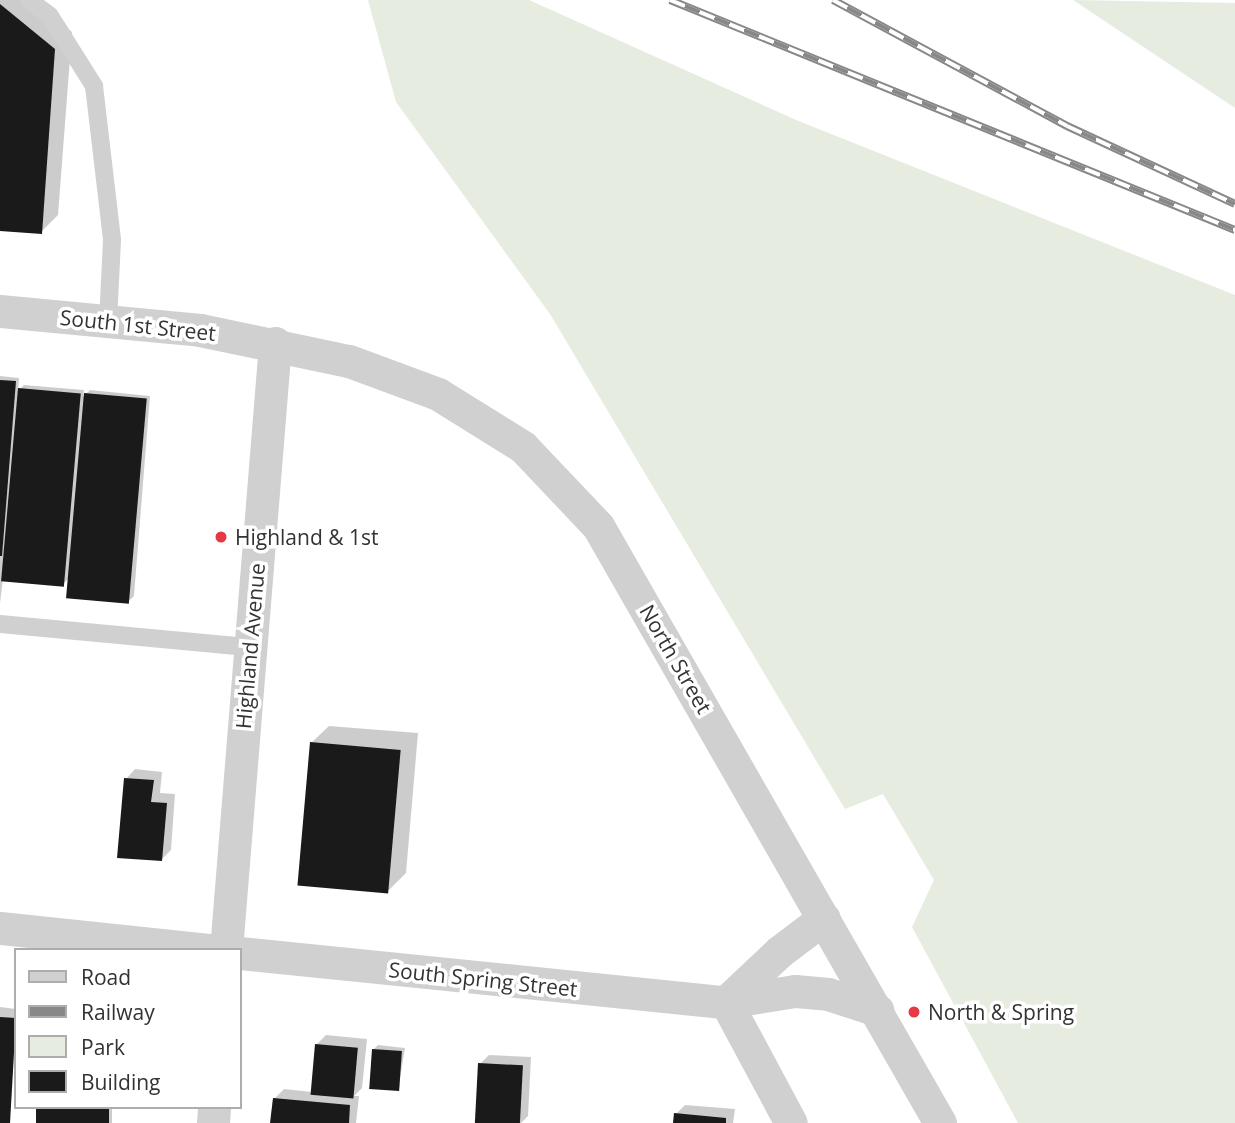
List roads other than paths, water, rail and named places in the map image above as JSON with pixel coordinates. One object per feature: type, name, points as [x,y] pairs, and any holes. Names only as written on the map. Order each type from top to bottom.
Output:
[{"type":"street","name":"South 1st Street","points":[[0,311],[200,330],[275,343]]},
{"type":"street","name":"Highland Avenue","points":[[226,948],[275,343]]},
{"type":"street","name":"North Street","points":[[275,343],[349,361],[438,394],[494,425],[561,483],[598,526],[940,1123]]},
{"type":"street","points":[[791,1123],[726,1002],[779,952],[824,918]]},
{"type":"street","points":[[0,928],[192,948]]},
{"type":"street","name":"South Spring Street","points":[[242,953],[726,1002],[795,991],[828,994],[877,1010]]},
{"type":"lane","points":[[29,0],[50,16],[94,86],[112,240],[108,321]]},
{"type":"lane","points":[[0,624],[250,647]]},
{"type":"railway","points":[[670,0],[1235,230]]},
{"type":"railway","points":[[833,0],[1067,126],[1235,204]]},
{"type":"place","name":"Highland & 1st","points":[[221,537]]},
{"type":"place","name":"North & Spring","points":[[914,1012]]}]
